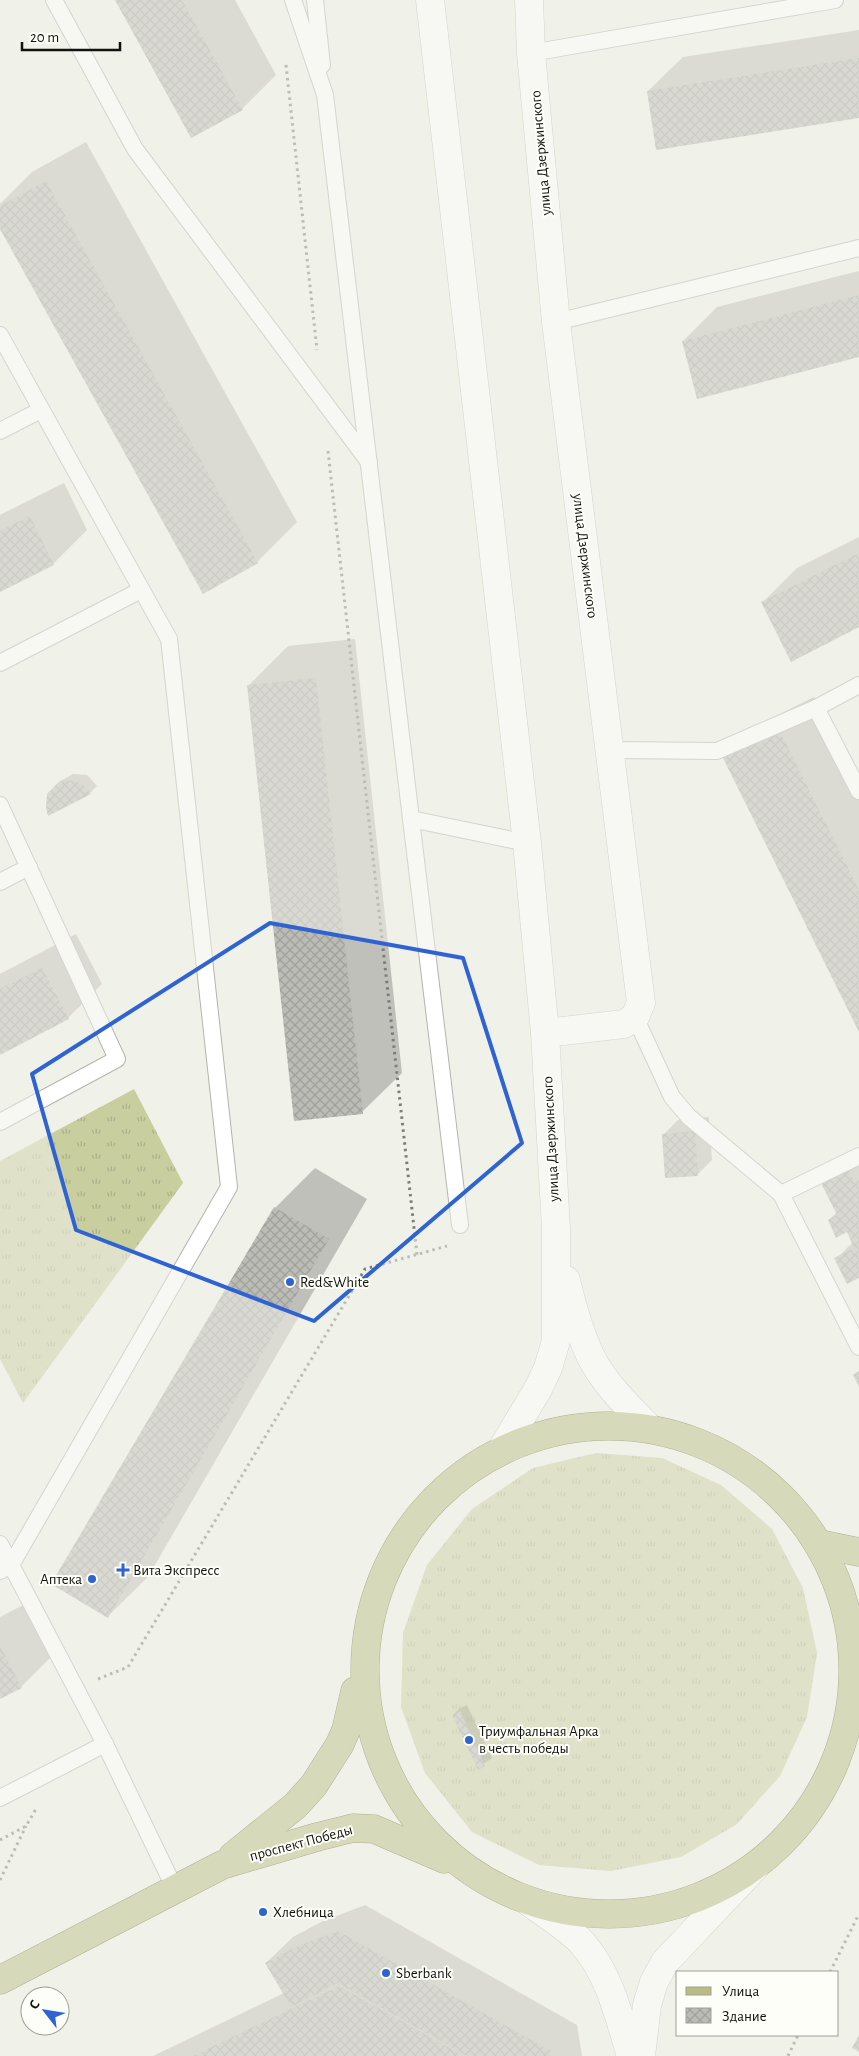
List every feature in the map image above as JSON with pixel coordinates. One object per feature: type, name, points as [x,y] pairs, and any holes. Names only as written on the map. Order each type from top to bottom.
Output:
[{"type":"main road","points":[[572,1425],[646,1425],[737,1459],[779,1491],[820,1544],[843,1594],[851,1633],[856,1701],[842,1746],[830,1776],[818,1798],[795,1829],[755,1867],[701,1896],[644,1911],[616,1916],[525,1899],[489,1881],[438,1844],[400,1806],[378,1771],[367,1737],[363,1707],[363,1660],[374,1605],[387,1575],[420,1518],[470,1470],[502,1449],[572,1425]]},
{"type":"main road","points":[[820,1544],[859,1552]]},
{"type":"main road","name":"проспект Победы","points":[[222,1865],[295,1806],[314,1784],[340,1744],[346,1730],[363,1660]]},
{"type":"main road","name":"проспект Победы","points":[[0,1980],[222,1865],[353,1828],[374,1829],[489,1881]]},
{"type":"street","name":"улица Дзержинского","points":[[430,0],[528,843],[545,1033],[557,1245],[556,1341],[548,1368],[538,1389],[502,1449]]},
{"type":"street","name":"улица Дзержинского","points":[[529,0],[531,53],[556,322],[641,1003],[635,1017]]},
{"type":"street","points":[[545,1033],[624,1024],[635,1017]]},
{"type":"street","name":"улица Дзержинского","points":[[557,1245],[575,1316],[591,1358],[615,1392],[646,1425]]},
{"type":"street","points":[[641,2056],[647,2005],[654,1982],[665,1962],[755,1867]]},
{"type":"street","points":[[525,1899],[581,1942],[594,1958],[615,2001],[631,2056]]},
{"type":"lane","points":[[54,0],[135,149],[369,462]]},
{"type":"lane","points":[[294,0],[325,95]]},
{"type":"lane","points":[[316,0],[325,95],[460,1225]]},
{"type":"lane","points":[[531,53],[835,0]]},
{"type":"lane","points":[[556,322],[859,248]]},
{"type":"lane","points":[[0,335],[169,639],[229,1187],[5,1568]]},
{"type":"lane","points":[[0,431],[41,410]]},
{"type":"lane","points":[[0,663],[142,590]]},
{"type":"lane","points":[[610,750],[717,751],[816,708],[859,685]]},
{"type":"lane","points":[[816,708],[859,791]]},
{"type":"lane","points":[[0,805],[117,1059],[0,1122]]},
{"type":"lane","points":[[411,819],[528,843]]},
{"type":"lane","points":[[0,882],[29,867]]},
{"type":"lane","points":[[635,1017],[672,1097],[689,1117],[780,1194],[859,1347]]},
{"type":"lane","points":[[780,1194],[859,1156]]},
{"type":"lane","points":[[0,1544],[5,1568],[76,1688],[175,1889]]},
{"type":"lane","points":[[0,1798],[105,1744]]},
{"type":"path","points":[[286,59],[318,352]]},
{"type":"path","points":[[328,450],[417,1255]]},
{"type":"path","points":[[76,1688],[128,1667],[365,1269],[450,1245]]},
{"type":"path","points":[[0,1880],[26,1826]]},
{"type":"path","points":[[830,1971],[859,1914]]},
{"type":"path","points":[[788,2056],[798,2036]]},
{"type":"highlighted area","points":[[270,923],[463,958],[522,1143],[314,1321],[76,1230],[32,1074]]},
{"type":"green space","points":[[134,1089],[183,1183],[23,1403],[0,1359],[0,1161]]},
{"type":"green space","points":[[596,1453],[662,1458],[721,1485],[772,1529],[803,1588],[817,1653],[807,1717],[780,1776],[737,1824],[681,1857],[611,1871],[539,1865],[472,1832],[425,1773],[401,1707],[403,1633],[427,1565],[472,1509],[533,1468]]},
{"type":"building","points":[[115,0],[182,0],[243,110],[191,138]]},
{"type":"building","points":[[859,58],[859,118],[656,150],[647,91]]},
{"type":"building","points":[[46,181],[258,563],[203,594],[0,229],[0,206]]},
{"type":"building","points":[[859,295],[859,357],[697,399],[682,341]]},
{"type":"building","points":[[30,516],[54,565],[0,592],[0,531]]},
{"type":"building","points":[[859,553],[859,627],[791,662],[761,602]]},
{"type":"building","points":[[316,678],[363,1114],[294,1121],[247,685]]},
{"type":"building","points":[[779,730],[859,890],[859,1032],[723,758]]},
{"type":"building","points":[[65,780],[80,782],[91,794],[48,816],[46,808],[47,794],[58,783]]},
{"type":"building","points":[[42,968],[69,1019],[0,1055],[0,989]]},
{"type":"building","points":[[695,1131],[698,1176],[665,1178],[662,1134]]},
{"type":"building","points":[[848,1169],[854,1182],[859,1180],[859,1278],[847,1284],[834,1258],[854,1248],[847,1232],[836,1238],[828,1220],[837,1215],[821,1183]]},
{"type":"building","points":[[274,1207],[329,1239],[108,1618],[51,1584]]},
{"type":"building","points":[[859,1371],[859,1387],[853,1375]]},
{"type":"building","points":[[0,1646],[22,1688],[0,1699]]},
{"type":"building","name":"Триумфальная Арка в честь победы","points":[[460,1711],[485,1766],[478,1770],[452,1715]]},
{"type":"building","points":[[338,1931],[551,2051],[551,2056],[467,2056],[338,1983],[291,2007],[265,1963],[293,1948]]},
{"type":"building","points":[[339,1986],[464,2056],[193,2056]]},
{"type":"building","points":[[859,2035],[859,2052],[852,2048]]},
{"type":"place","name":"Red&White","points":[[290,1282]]},
{"type":"place","name":"Вита Экспресс","points":[[123,1570]]},
{"type":"place","name":"Аптека","points":[[92,1579]]},
{"type":"place","name":"Триумфальная Арка в честь победы","points":[[469,1740]]},
{"type":"place","name":"Хлебница","points":[[263,1912]]},
{"type":"place","name":"Sberbank","points":[[386,1973]]}]
